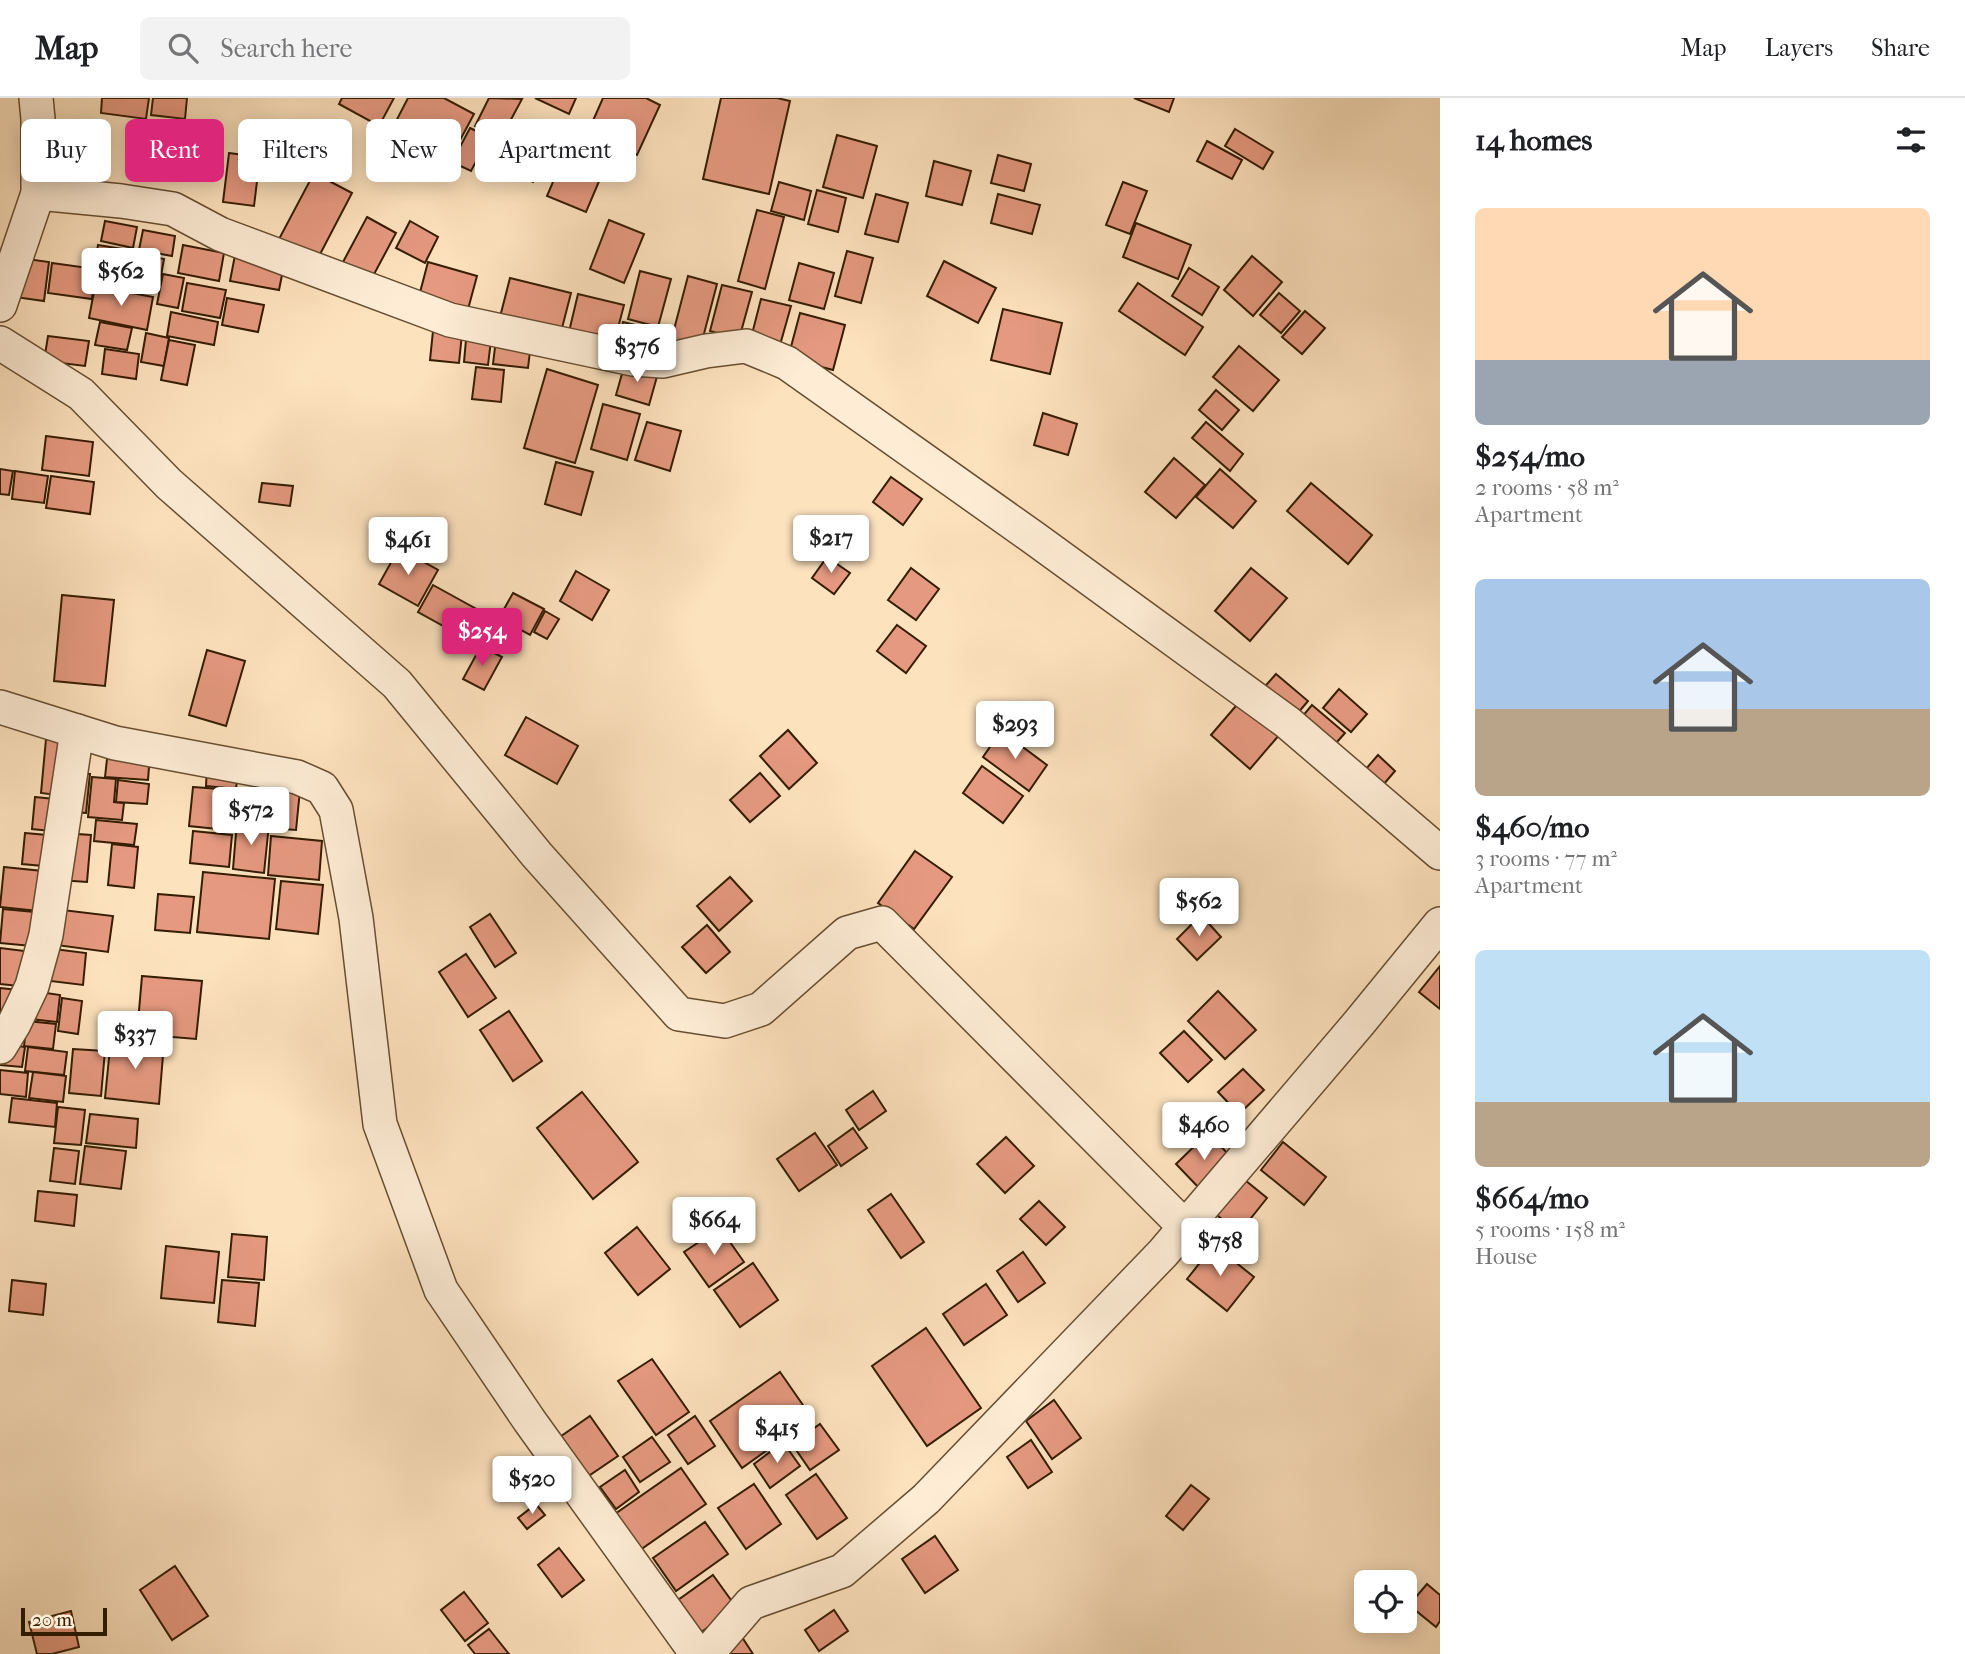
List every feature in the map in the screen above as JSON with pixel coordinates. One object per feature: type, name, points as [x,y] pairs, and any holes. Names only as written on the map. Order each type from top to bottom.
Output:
[{"type":"street","points":[[0,305],[38,193],[36,98]]},
{"type":"street","points":[[38,193],[173,209],[220,234],[450,320],[633,359],[663,361],[706,351],[746,346],[787,363],[1287,722],[1440,853]]},
{"type":"street","points":[[0,344],[81,394],[169,484],[397,684],[537,855],[679,1014],[725,1021],[761,1009],[847,933],[882,923],[1185,1227]]},
{"type":"street","points":[[0,707],[115,743],[298,777],[321,788],[336,810],[356,918],[380,1124],[441,1290],[529,1420],[698,1654]]},
{"type":"street","points":[[0,1047],[32,986],[46,935],[77,731]]},
{"type":"street","points":[[707,1654],[751,1603],[842,1571],[926,1499],[1153,1263],[1359,1023],[1440,923]]},
{"type":"building","points":[[102,98],[149,98],[146,119],[101,113]]},
{"type":"building","points":[[153,98],[187,98],[185,119],[151,115]]},
{"type":"building","points":[[342,98],[394,98],[383,119],[366,119],[339,104]]},
{"type":"building","points":[[408,98],[444,98],[474,114],[461,138],[461,119],[397,119]]},
{"type":"building","points":[[489,98],[522,99],[511,119],[478,119]]},
{"type":"building","points":[[535,98],[576,98],[569,114]]},
{"type":"building","points":[[603,98],[646,98],[660,105],[637,155],[636,119],[594,119]]},
{"type":"building","points":[[721,98],[777,98],[790,101],[769,194],[703,179]]},
{"type":"building","points":[[1134,98],[1174,98],[1169,112]]},
{"type":"building","points":[[470,128],[475,130],[475,163],[471,171],[461,166],[461,145]]},
{"type":"building","points":[[1235,129],[1273,152],[1263,169],[1225,146]]},
{"type":"building","points":[[837,135],[877,146],[863,198],[823,187]]},
{"type":"building","points":[[1207,141],[1242,160],[1232,179],[1197,161]]},
{"type":"building","points":[[229,153],[238,154],[238,182],[257,182],[254,206],[223,202]]},
{"type":"building","points":[[998,155],[1031,164],[1024,191],[991,183]]},
{"type":"building","points":[[934,161],[971,171],[962,205],[926,196]]},
{"type":"building","points":[[45,182],[93,182],[91,194],[44,188]]},
{"type":"building","points":[[309,182],[331,182],[352,193],[317,260],[279,239]]},
{"type":"building","points":[[553,182],[599,182],[586,212],[547,196]]},
{"type":"building","points":[[779,182],[811,191],[804,220],[771,211]]},
{"type":"building","points":[[1123,182],[1147,191],[1130,234],[1106,225]]},
{"type":"building","points":[[817,190],[846,198],[838,232],[808,224]]},
{"type":"building","points":[[876,194],[908,203],[898,242],[865,234]]},
{"type":"building","points":[[998,194],[1040,205],[1032,234],[991,223]]},
{"type":"building","points":[[757,210],[784,217],[765,289],[738,281]]},
{"type":"building","points":[[367,217],[396,233],[372,278],[343,262]]},
{"type":"building","points":[[609,220],[644,234],[624,283],[590,269]]},
{"type":"building","points":[[105,221],[137,227],[133,248],[101,241]]},
{"type":"building","points":[[410,221],[438,237],[425,263],[396,248]]},
{"type":"building","points":[[1136,223],[1191,245],[1178,279],[1123,257]]},
{"type":"building","points":[[143,230],[175,236],[172,256],[139,250]]},
{"type":"building","points":[[98,245],[129,250],[124,273],[94,267]]},
{"type":"building","points":[[183,245],[224,253],[219,281],[178,273]]},
{"type":"building","points":[[236,250],[285,260],[279,290],[230,281]]},
{"type":"building","points":[[847,251],[873,258],[861,303],[835,296]]},
{"type":"building","points":[[134,253],[164,259],[160,281],[129,274]]},
{"type":"building","points":[[1252,256],[1282,282],[1253,316],[1224,290]]},
{"type":"building","points":[[20,258],[49,262],[44,301],[15,297]]},
{"type":"building","points":[[944,261],[996,288],[978,323],[927,296]]},
{"type":"building","points":[[428,262],[477,276],[467,313],[418,300]]},
{"type":"building","points":[[52,263],[96,269],[92,299],[48,293]]},
{"type":"building","points":[[799,263],[834,273],[824,309],[789,300]]},
{"type":"building","points":[[1189,268],[1219,287],[1202,315],[1172,296]]},
{"type":"building","points":[[640,271],[671,279],[658,327],[628,319]]},
{"type":"building","points":[[110,272],[148,280],[146,293],[107,285]]},
{"type":"building","points":[[163,274],[184,278],[178,308],[157,304]]},
{"type":"building","points":[[688,276],[717,284],[700,349],[671,341]]},
{"type":"building","points":[[510,278],[571,293],[561,332],[500,317]]},
{"type":"building","points":[[187,283],[226,290],[220,318],[182,311]]},
{"type":"building","points":[[1138,283],[1203,327],[1185,355],[1119,311]]},
{"type":"building","points":[[722,285],[752,292],[739,339],[710,331]]},
{"type":"building","points":[[95,286],[153,297],[147,330],[89,318]]},
{"type":"building","points":[[1279,293],[1300,311],[1281,333],[1260,315]]},
{"type":"building","points":[[578,294],[624,305],[612,351],[567,340]]},
{"type":"building","points":[[227,298],[264,305],[258,332],[222,325]]},
{"type":"building","points":[[761,299],[791,306],[780,345],[751,338]]},
{"type":"building","points":[[1003,309],[1062,323],[1050,374],[991,360]]},
{"type":"building","points":[[1305,311],[1325,328],[1302,354],[1282,337]]},
{"type":"building","points":[[171,312],[218,322],[214,345],[167,336]]},
{"type":"building","points":[[800,313],[845,325],[833,370],[788,358]]},
{"type":"building","points":[[434,321],[463,324],[459,363],[430,360]]},
{"type":"building","points":[[100,322],[132,328],[127,350],[95,345]]},
{"type":"building","points":[[623,322],[664,332],[658,358],[617,348]]},
{"type":"building","points":[[467,329],[492,332],[488,365],[464,362]]},
{"type":"building","points":[[146,333],[169,338],[164,366],[141,362]]},
{"type":"building","points":[[48,336],[89,341],[85,366],[44,361]]},
{"type":"building","points":[[496,339],[531,343],[528,368],[493,364]]},
{"type":"building","points":[[169,340],[195,345],[187,385],[161,380]]},
{"type":"building","points":[[1239,346],[1279,380],[1253,411],[1213,377]]},
{"type":"building","points":[[105,349],[139,354],[136,379],[102,374]]},
{"type":"building","points":[[625,363],[658,373],[649,405],[616,395]]},
{"type":"building","points":[[476,367],[504,370],[501,402],[472,399]]},
{"type":"building","points":[[547,369],[598,385],[575,463],[524,448]]},
{"type":"building","points":[[1216,390],[1239,410],[1222,430],[1199,410]]},
{"type":"building","points":[[603,404],[640,414],[627,460],[591,449]]},
{"type":"building","points":[[1043,413],[1077,424],[1068,455],[1034,445]]},
{"type":"building","points":[[647,422],[681,431],[670,471],[635,460]]},
{"type":"building","points":[[1206,422],[1243,454],[1230,471],[1192,438]]},
{"type":"building","points":[[46,436],[93,442],[89,476],[42,470]]},
{"type":"building","points":[[1174,458],[1205,485],[1176,518],[1145,492]]},
{"type":"building","points":[[556,462],[593,472],[581,515],[545,504]]},
{"type":"building","points":[[0,469],[13,471],[9,495],[0,494]]},
{"type":"building","points":[[1220,469],[1256,501],[1233,528],[1196,497]]},
{"type":"building","points":[[15,471],[48,476],[44,503],[12,499]]},
{"type":"building","points":[[51,476],[94,482],[90,514],[46,508]]},
{"type":"building","points":[[891,477],[922,499],[903,525],[873,502]]},
{"type":"building","points":[[262,483],[293,486],[290,506],[259,502]]},
{"type":"building","points":[[1311,483],[1372,535],[1348,564],[1287,511]]},
{"type":"building","points":[[399,548],[438,570],[418,606],[379,584]]},
{"type":"building","points":[[827,557],[850,573],[834,594],[812,578]]},
{"type":"building","points":[[911,568],[939,589],[916,620],[888,600]]},
{"type":"building","points":[[1251,568],[1287,598],[1250,641],[1215,611]]},
{"type":"building","points":[[576,571],[609,590],[592,620],[560,601]]},
{"type":"building","points":[[433,585],[489,616],[474,643],[418,612]]},
{"type":"building","points":[[513,593],[544,609],[530,635],[499,618]]},
{"type":"building","points":[[62,595],[114,600],[105,686],[54,681]]},
{"type":"building","points":[[545,611],[559,619],[547,639],[534,632]]},
{"type":"building","points":[[494,615],[512,625],[496,652],[479,642]]},
{"type":"building","points":[[897,625],[926,646],[906,673],[877,651]]},
{"type":"building","points":[[481,646],[502,657],[484,690],[463,679]]},
{"type":"building","points":[[207,650],[245,661],[226,726],[189,715]]},
{"type":"building","points":[[1276,674],[1308,701],[1292,720],[1260,692]]},
{"type":"building","points":[[1339,689],[1367,714],[1351,732],[1323,708]]},
{"type":"building","points":[[1241,700],[1280,734],[1250,769],[1211,735]]},
{"type":"building","points":[[1312,705],[1345,733],[1328,752],[1295,725]]},
{"type":"building","points":[[526,717],[578,746],[557,784],[505,755]]},
{"type":"building","points":[[788,730],[817,763],[789,789],[760,756]]},
{"type":"building","points":[[1001,731],[1047,765],[1029,791],[983,757]]},
{"type":"building","points":[[46,739],[70,742],[64,796],[41,793]]},
{"type":"building","points":[[108,750],[150,754],[148,780],[105,777]]},
{"type":"building","points":[[1378,755],[1395,771],[1377,792],[1359,777]]},
{"type":"building","points":[[982,766],[1023,796],[1003,823],[963,793]]},
{"type":"building","points":[[207,767],[238,770],[236,789],[206,786]]},
{"type":"building","points":[[74,773],[90,774],[86,813],[70,812]]},
{"type":"building","points":[[760,773],[780,796],[750,822],[730,800]]},
{"type":"building","points":[[92,777],[116,779],[114,802],[124,803],[122,820],[88,817]]},
{"type":"building","points":[[118,780],[149,784],[147,804],[116,802]]},
{"type":"building","points":[[193,787],[220,789],[217,829],[189,826]]},
{"type":"building","points":[[276,788],[300,790],[296,830],[272,828]]},
{"type":"building","points":[[241,792],[273,795],[271,819],[238,816]]},
{"type":"building","points":[[35,797],[64,800],[61,832],[32,829]]},
{"type":"building","points":[[96,820],[137,824],[134,845],[94,841]]},
{"type":"building","points":[[237,821],[269,824],[264,873],[233,869]]},
{"type":"building","points":[[193,831],[232,835],[229,867],[190,863]]},
{"type":"building","points":[[25,833],[58,836],[54,867],[22,864]]},
{"type":"building","points":[[63,833],[91,835],[87,882],[59,880]]},
{"type":"building","points":[[271,836],[322,841],[319,880],[268,875]]},
{"type":"building","points":[[112,844],[138,847],[134,888],[108,885]]},
{"type":"building","points":[[915,851],[952,877],[914,929],[878,903]]},
{"type":"building","points":[[4,867],[52,872],[48,912],[0,907]]},
{"type":"building","points":[[203,872],[275,879],[269,939],[197,932]]},
{"type":"building","points":[[730,877],[752,901],[719,931],[697,906]]},
{"type":"building","points":[[281,881],[323,885],[318,934],[276,929]]},
{"type":"building","points":[[158,894],[194,897],[190,933],[155,930]]},
{"type":"building","points":[[3,909],[45,913],[42,947],[0,943]]},
{"type":"building","points":[[54,909],[113,916],[108,952],[49,944]]},
{"type":"building","points":[[490,914],[516,953],[495,967],[470,927]]},
{"type":"building","points":[[1201,915],[1221,937],[1197,960],[1177,939]]},
{"type":"building","points":[[707,925],[730,952],[706,973],[682,947]]},
{"type":"building","points":[[0,948],[33,952],[28,987],[0,984]]},
{"type":"building","points":[[46,948],[86,953],[83,985],[42,980]]},
{"type":"building","points":[[466,954],[496,998],[468,1017],[439,972]]},
{"type":"building","points":[[1440,966],[1440,1009],[1419,992]]},
{"type":"building","points":[[142,976],[202,981],[196,1039],[137,1034]]},
{"type":"building","points":[[0,988],[28,991],[0,1021]]},
{"type":"building","points":[[33,991],[60,995],[57,1022],[30,1019]]},
{"type":"building","points":[[1218,991],[1256,1030],[1225,1059],[1188,1021]]},
{"type":"building","points":[[62,998],[82,1001],[78,1034],[58,1031]]},
{"type":"building","points":[[509,1011],[542,1061],[513,1081],[480,1030]]},
{"type":"building","points":[[27,1021],[56,1024],[53,1049],[24,1046]]},
{"type":"building","points":[[1184,1031],[1212,1060],[1188,1082],[1160,1053]]},
{"type":"building","points":[[111,1038],[164,1043],[159,1104],[105,1098]]},
{"type":"building","points":[[2,1044],[25,1047],[22,1067],[0,1065]]},
{"type":"building","points":[[28,1047],[67,1052],[64,1075],[25,1071]]},
{"type":"building","points":[[73,1049],[105,1051],[101,1096],[69,1093]]},
{"type":"building","points":[[1243,1069],[1264,1090],[1239,1114],[1218,1092]]},
{"type":"building","points":[[0,1070],[28,1073],[26,1097],[0,1094]]},
{"type":"building","points":[[33,1072],[66,1076],[63,1102],[29,1098]]},
{"type":"building","points":[[873,1091],[886,1111],[859,1130],[846,1110]]},
{"type":"building","points":[[582,1092],[638,1162],[593,1199],[537,1128]]},
{"type":"building","points":[[12,1098],[57,1103],[55,1127],[9,1122]]},
{"type":"building","points":[[58,1107],[85,1110],[81,1145],[54,1143]]},
{"type":"building","points":[[90,1114],[138,1119],[136,1148],[86,1143]]},
{"type":"building","points":[[853,1128],[867,1148],[841,1166],[828,1146]]},
{"type":"building","points":[[815,1133],[837,1165],[799,1191],[777,1159]]},
{"type":"building","points":[[1208,1133],[1233,1159],[1201,1190],[1176,1164]]},
{"type":"building","points":[[1006,1137],[1034,1166],[1005,1193],[977,1164]]},
{"type":"building","points":[[1283,1142],[1326,1177],[1304,1205],[1261,1170]]},
{"type":"building","points":[[85,1146],[126,1151],[121,1189],[80,1184]]},
{"type":"building","points":[[54,1148],[79,1151],[75,1184],[50,1181]]},
{"type":"building","points":[[1240,1176],[1267,1198],[1239,1233],[1212,1211]]},
{"type":"building","points":[[38,1191],[77,1195],[74,1226],[35,1221]]},
{"type":"building","points":[[891,1194],[924,1242],[901,1258],[868,1210]]},
{"type":"building","points":[[1039,1201],[1065,1227],[1046,1245],[1020,1219]]},
{"type":"building","points":[[637,1227],[670,1269],[638,1295],[605,1253]]},
{"type":"building","points":[[720,1228],[744,1262],[709,1287],[684,1252]]},
{"type":"building","points":[[232,1234],[267,1237],[264,1280],[228,1277]]},
{"type":"building","points":[[1214,1245],[1254,1277],[1227,1311],[1187,1279]]},
{"type":"building","points":[[166,1246],[219,1252],[214,1303],[161,1298]]},
{"type":"building","points":[[1023,1252],[1045,1283],[1018,1302],[997,1271]]},
{"type":"building","points":[[753,1263],[778,1300],[740,1327],[714,1290]]},
{"type":"building","points":[[12,1280],[46,1284],[43,1315],[9,1311]]},
{"type":"building","points":[[222,1280],[259,1283],[255,1326],[218,1322]]},
{"type":"building","points":[[986,1284],[1007,1315],[964,1345],[943,1314]]},
{"type":"building","points":[[926,1328],[981,1408],[927,1446],[872,1366]]},
{"type":"building","points":[[652,1359],[689,1412],[656,1435],[618,1381]]},
{"type":"building","points":[[780,1372],[812,1418],[742,1468],[710,1421]]},
{"type":"building","points":[[1054,1400],[1081,1438],[1052,1459],[1026,1421]]},
{"type":"building","points":[[590,1416],[618,1456],[584,1479],[557,1439]]},
{"type":"building","points":[[695,1416],[715,1446],[688,1464],[668,1435]]},
{"type":"building","points":[[820,1424],[839,1450],[810,1470],[792,1444]]},
{"type":"building","points":[[652,1437],[670,1462],[640,1482],[623,1457]]},
{"type":"building","points":[[1031,1440],[1052,1472],[1028,1488],[1007,1457]]},
{"type":"building","points":[[783,1442],[800,1466],[770,1488],[754,1464]]},
{"type":"building","points":[[681,1468],[706,1504],[640,1550],[615,1514]]},
{"type":"building","points":[[625,1470],[639,1492],[616,1509],[600,1487]]},
{"type":"building","points":[[816,1474],[847,1518],[817,1539],[786,1495]]},
{"type":"building","points":[[754,1484],[781,1524],[746,1549],[718,1508]]},
{"type":"building","points":[[1191,1485],[1209,1499],[1183,1530],[1166,1516]]},
{"type":"building","points":[[536,1504],[545,1515],[527,1529],[518,1518]]},
{"type":"building","points":[[705,1522],[728,1554],[676,1591],[653,1558]]},
{"type":"building","points":[[935,1536],[958,1570],[925,1593],[902,1559]]},
{"type":"building","points":[[559,1548],[584,1580],[562,1597],[538,1565]]},
{"type":"building","points":[[175,1566],[208,1616],[172,1640],[140,1590]]},
{"type":"building","points":[[713,1575],[736,1607],[700,1633],[678,1600]]},
{"type":"building","points":[[1427,1584],[1440,1595],[1440,1621],[1436,1627],[1417,1612],[1417,1596]]},
{"type":"building","points":[[464,1592],[488,1623],[465,1641],[441,1610]]},
{"type":"building","points":[[834,1610],[848,1631],[819,1651],[805,1630]]},
{"type":"building","points":[[71,1611],[79,1647],[52,1654],[37,1654],[29,1622]]},
{"type":"building","points":[[489,1629],[509,1654],[475,1654],[468,1645]]},
{"type":"building","points":[[740,1634],[753,1654],[723,1654]]}]
